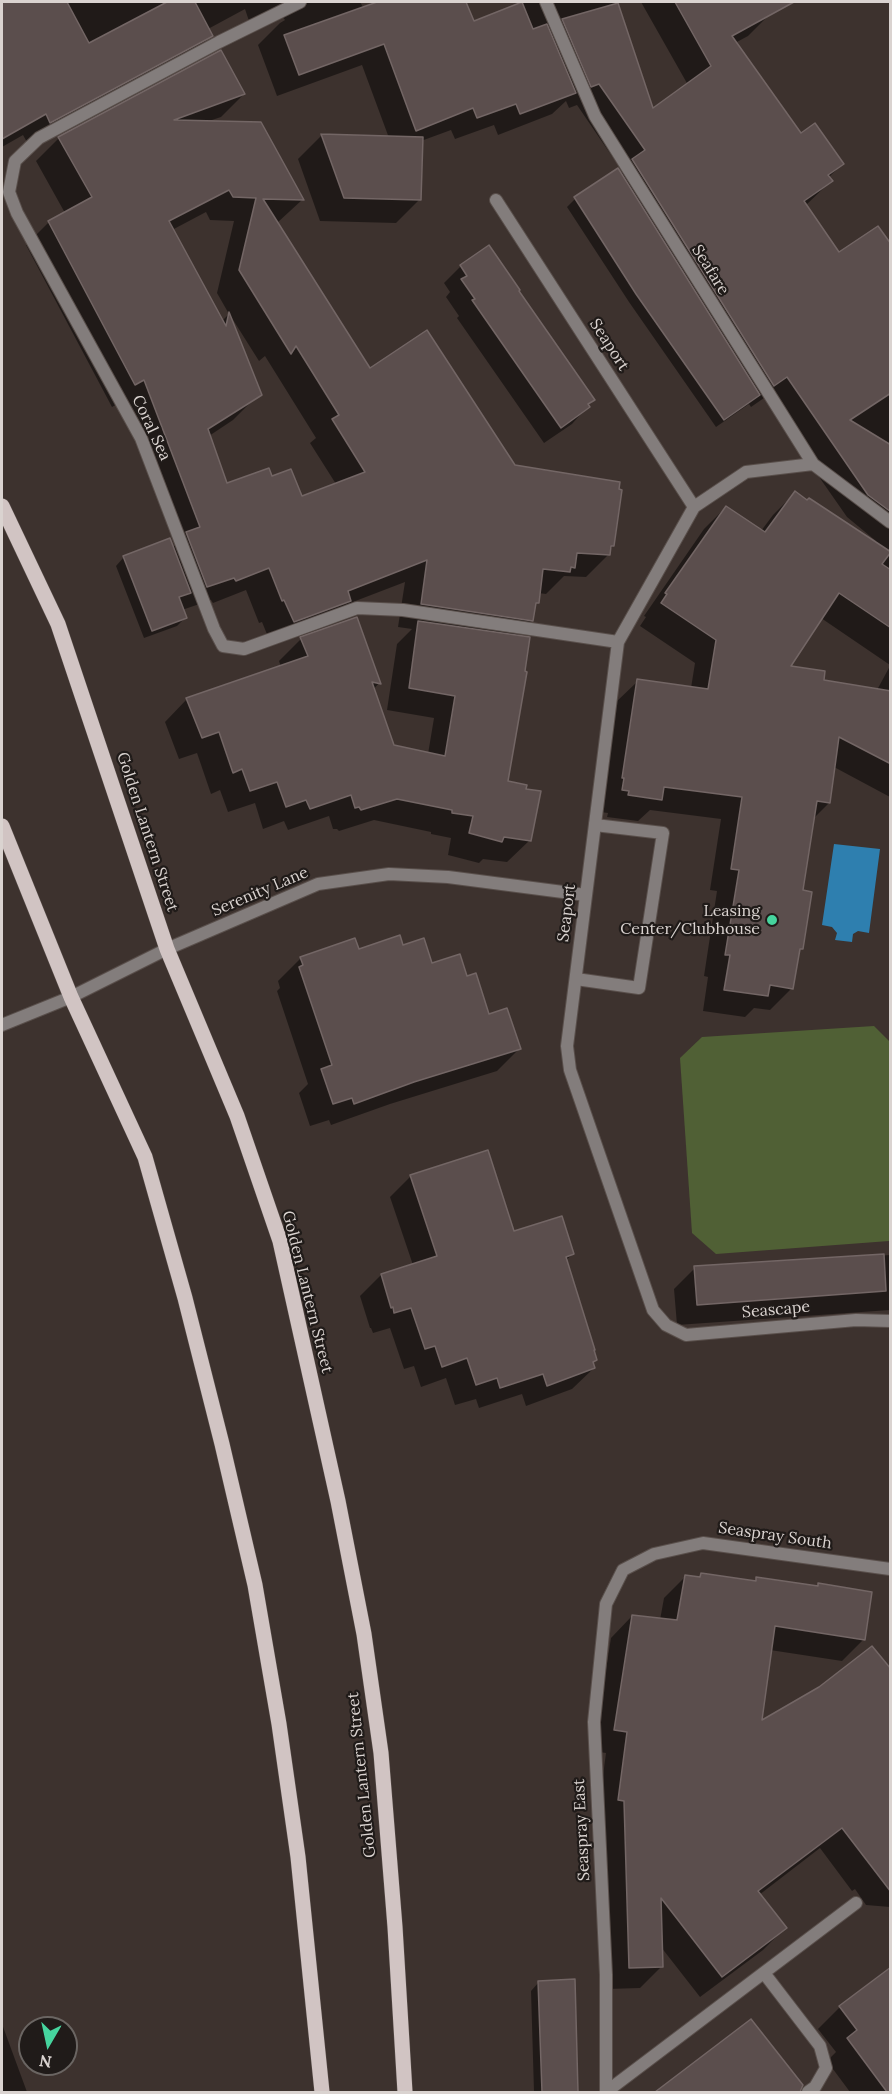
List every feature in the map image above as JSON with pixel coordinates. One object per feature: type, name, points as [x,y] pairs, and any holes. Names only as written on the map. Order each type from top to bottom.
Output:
[{"type":"main road","name":"Golden Lantern Street","points":[[2,506],[58,624],[167,949],[237,1116],[280,1241],[338,1501],[364,1634],[381,1753],[405,2092]]},
{"type":"main road","points":[[2,826],[71,997],[144,1157],[222,1444],[255,1585],[279,1724],[298,1857],[322,2092]]},
{"type":"street","name":"Coral Sea","points":[[300,2],[219,42],[39,138],[15,161],[9,192],[17,213],[141,438],[214,630],[223,646],[244,649],[357,608],[391,609],[618,642]]},
{"type":"street","name":"Seafare","points":[[546,2],[594,116],[813,464],[891,522]]},
{"type":"street","name":"Seaport","points":[[496,200],[694,507]]},
{"type":"street","name":"Seaport","points":[[666,1325],[653,1310],[570,1070],[567,1046],[618,642],[694,507],[746,471],[813,464]]},
{"type":"street","points":[[576,980],[639,988],[663,833],[595,825]]},
{"type":"street","name":"Serenity Lane","points":[[2,1025],[71,997],[167,949],[318,884],[389,874],[448,877],[586,895]]},
{"type":"street","name":"Seascape","points":[[666,1325],[686,1335],[856,1320],[891,1321]]},
{"type":"street","name":"Seaspray South","points":[[623,1570],[654,1554],[703,1542],[891,1569]]},
{"type":"street","name":"Seaspray East","points":[[606,2092],[606,1975],[594,1722],[606,1604],[623,1570]]},
{"type":"street","points":[[606,2092],[856,1903]]},
{"type":"street","points":[[764,1973],[820,2046],[826,2068],[815,2087],[808,2092]]},
{"type":"green space","points":[[874,1026],[890,1042],[889,1241],[716,1254],[692,1233],[680,1058],[702,1037]]},
{"type":"water","points":[[834,844],[880,849],[869,933],[858,931],[853,934],[852,942],[835,940],[837,933],[832,927],[822,925]]},
{"type":"building","points":[[2,2],[67,2],[89,43],[167,2],[195,2],[213,36],[50,123],[46,114],[2,139]]},
{"type":"building","points":[[377,2],[466,2],[474,21],[522,2],[533,29],[547,24],[576,93],[520,114],[516,104],[477,118],[473,108],[416,131],[384,44],[299,75],[284,35]]},
{"type":"building","points":[[675,2],[794,2],[732,36],[801,133],[815,123],[844,164],[828,175],[833,181],[804,201],[839,252],[878,226],[891,244],[891,393],[850,420],[891,445],[891,512],[868,495],[787,377],[774,386],[632,159],[645,150],[599,84],[591,87],[562,19],[618,3],[653,108],[711,66]]},
{"type":"building","points":[[221,50],[245,94],[174,120],[261,122],[304,200],[263,199],[370,368],[427,330],[515,465],[620,482],[619,489],[622,490],[614,546],[611,546],[610,555],[577,553],[575,568],[571,567],[570,572],[543,569],[539,603],[536,603],[533,621],[421,604],[427,560],[348,591],[351,601],[294,622],[284,600],[282,601],[269,568],[236,581],[234,578],[207,587],[186,532],[200,527],[144,380],[135,385],[48,221],[92,197],[58,137]],"holes":[[[229,190],[233,197],[256,198],[239,270],[291,354],[296,346],[339,415],[332,419],[365,472],[302,496],[291,469],[272,476],[269,468],[227,483],[208,429],[262,395],[229,312],[226,326],[169,221]]]},
{"type":"building","points":[[321,134],[423,137],[421,200],[344,198]]},
{"type":"building","points":[[618,168],[760,395],[724,420],[636,294],[574,197]]},
{"type":"building","points":[[489,245],[595,400],[588,404],[590,407],[561,428],[472,300],[475,299],[461,279],[467,276],[460,265]]},
{"type":"building","points":[[795,491],[891,552],[882,564],[891,570],[891,628],[839,593],[791,666],[825,671],[824,680],[891,691],[891,764],[839,737],[830,803],[817,801],[803,890],[812,892],[803,949],[800,949],[793,989],[770,985],[768,996],[724,990],[730,955],[725,955],[739,870],[731,869],[742,797],[664,787],[662,800],[628,795],[629,791],[622,790],[624,778],[622,778],[637,679],[708,689],[716,640],[661,603],[667,594],[665,593],[726,506],[765,532]]},
{"type":"building","points":[[170,538],[191,593],[179,597],[187,618],[152,631],[123,556]]},
{"type":"building","points":[[357,617],[381,684],[372,682],[394,745],[445,756],[455,696],[409,688],[418,621],[530,637],[525,671],[527,672],[508,781],[527,785],[526,789],[541,791],[531,841],[504,837],[502,842],[469,833],[473,816],[397,799],[361,810],[359,807],[355,808],[351,795],[310,809],[306,800],[286,807],[277,782],[250,791],[242,769],[233,773],[219,732],[202,738],[186,698],[308,656],[300,637]]},
{"type":"building","points":[[400,935],[403,945],[424,938],[432,963],[460,954],[467,976],[476,973],[489,1014],[507,1008],[521,1049],[414,1082],[354,1104],[352,1098],[333,1104],[321,1069],[332,1065],[299,967],[303,965],[300,957],[355,938],[359,949]]},
{"type":"building","points":[[488,1150],[514,1231],[562,1216],[574,1254],[566,1257],[597,1360],[593,1362],[595,1368],[547,1386],[543,1374],[500,1388],[497,1378],[476,1385],[467,1358],[442,1367],[435,1346],[425,1349],[411,1308],[394,1313],[381,1274],[437,1256],[410,1175]]},
{"type":"building","points":[[884,1254],[886,1291],[697,1305],[694,1266]]},
{"type":"building","points":[[701,1573],[756,1581],[756,1577],[818,1586],[818,1583],[872,1592],[865,1640],[775,1626],[762,1720],[819,1687],[872,1646],[891,1669],[891,1892],[842,1828],[758,1891],[787,1928],[722,1977],[661,1898],[663,1967],[629,1968],[624,1801],[618,1800],[627,1732],[614,1730],[632,1615],[677,1620],[685,1575],[700,1577]]},
{"type":"building","points":[[891,1967],[891,2092],[887,2092],[847,2038],[857,2030],[839,2006]]},
{"type":"building","points":[[575,1979],[578,2092],[542,2092],[538,1981]]},
{"type":"building","points":[[751,2019],[803,2085],[800,2092],[655,2092]]},
{"type":"place","name":"Leasing Center/Clubhouse","points":[[772,920]]}]
